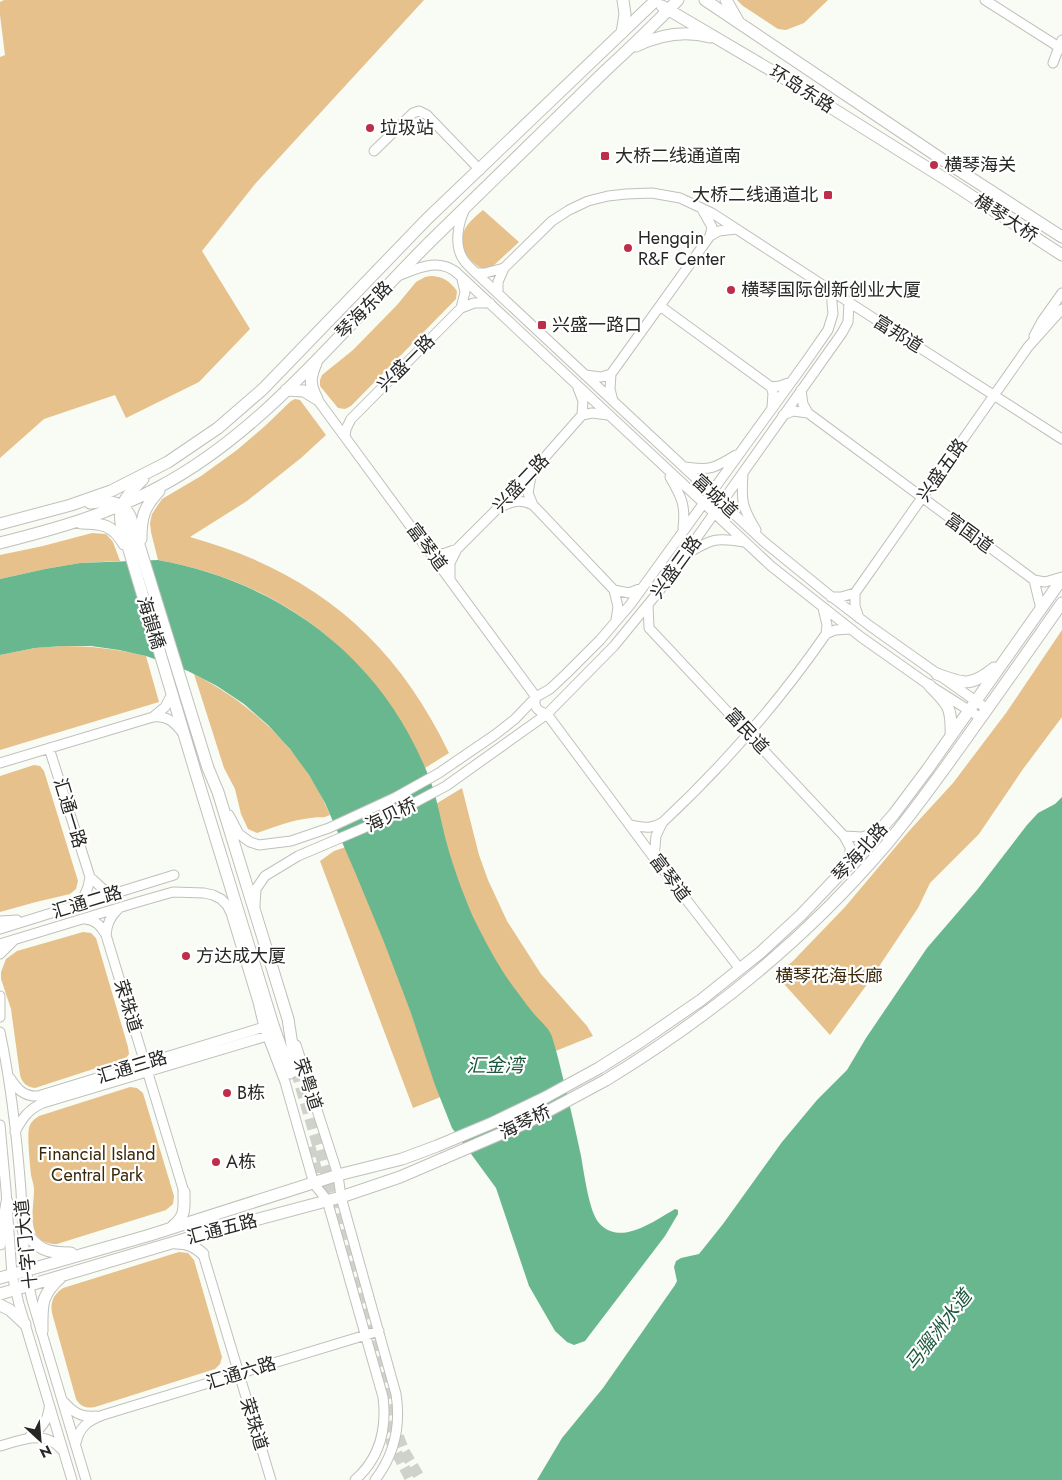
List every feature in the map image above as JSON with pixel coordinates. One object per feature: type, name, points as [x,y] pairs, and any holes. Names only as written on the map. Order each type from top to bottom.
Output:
[{"type":"main road","points":[[622,0],[625,14],[622,33]]},
{"type":"main road","name":"琴海东路","points":[[0,524],[70,505],[110,490],[168,462],[218,428],[248,403],[416,231],[654,0]]},
{"type":"main road","name":"环岛东路","points":[[654,0],[950,182]]},
{"type":"main road","name":"琴海东路","points":[[0,543],[71,523],[122,505],[172,480],[231,440],[286,390],[466,207],[678,0]]},
{"type":"main road","name":"环岛东路","points":[[705,0],[958,169]]},
{"type":"main road","points":[[726,0],[740,25]]},
{"type":"main road","points":[[627,50],[646,41],[671,34],[708,36],[728,44]]},
{"type":"main road","name":"横琴大桥","points":[[958,169],[1062,237]]},
{"type":"main road","name":"横琴大桥","points":[[950,182],[1062,255]]},
{"type":"main road","points":[[316,399],[311,381],[318,357]]},
{"type":"main road","points":[[286,390],[304,391],[316,399]]},
{"type":"main road","points":[[141,548],[141,522],[144,511],[151,499],[172,480],[172,478],[165,474],[164,470],[168,462]]},
{"type":"main road","points":[[122,505],[128,494],[149,472]]},
{"type":"main road","points":[[70,505],[106,501],[122,505],[130,516],[141,548]]},
{"type":"main road","name":"海韻橋","points":[[122,505],[121,518],[129,552],[172,694]]},
{"type":"main road","points":[[71,523],[95,523],[106,526],[119,535],[129,552]]},
{"type":"main road","name":"海韻橋","points":[[141,548],[184,690]]},
{"type":"main road","name":"琴海北路","points":[[599,1068],[661,1028],[740,969],[801,915],[850,864],[911,792],[1062,578]]},
{"type":"main road","name":"琴海北路","points":[[606,1080],[655,1049],[709,1011],[770,962],[811,925],[850,885],[922,801],[1062,603]]},
{"type":"main road","points":[[937,674],[955,681],[972,682],[984,676],[1005,660]]},
{"type":"main road","points":[[929,685],[944,699],[949,707],[951,736]]},
{"type":"main road","name":"荣粤道","points":[[184,690],[208,768],[218,792],[288,1019]]},
{"type":"main road","name":"荣粤道","points":[[172,694],[268,1029]]},
{"type":"main road","points":[[268,1029],[293,1072],[288,1019]]},
{"type":"main road","name":"海琴桥","points":[[437,1146],[520,1111],[599,1068]]},
{"type":"main road","name":"海琴桥","points":[[442,1159],[526,1123],[606,1080]]},
{"type":"main road","name":"汇通五路","points":[[0,1278],[212,1216],[338,1175],[393,1161],[437,1146]]},
{"type":"main road","name":"汇通五路","points":[[0,1294],[169,1243],[341,1197],[400,1177],[442,1159]]},
{"type":"main road","points":[[184,1192],[190,1207],[198,1213],[212,1216]]},
{"type":"main road","points":[[168,1229],[180,1221],[183,1216],[184,1192]]},
{"type":"main road","points":[[0,1244],[7,1202]]},
{"type":"main road","points":[[23,1229],[36,1245],[46,1251],[83,1254]]},
{"type":"main road","points":[[203,1254],[203,1244],[217,1230]]},
{"type":"main road","points":[[169,1243],[190,1244],[203,1254]]},
{"type":"main road","points":[[42,1331],[42,1306],[45,1295],[52,1285],[64,1275]]},
{"type":"main road","points":[[0,1305],[10,1310],[25,1324]]},
{"type":"street","points":[[985,0],[1061,45],[1054,64]]},
{"type":"street","points":[[374,151],[413,113],[419,111],[426,115],[480,170]]},
{"type":"street","points":[[498,293],[498,282],[504,268],[552,221],[569,210],[598,198],[620,194],[652,193],[680,198],[712,213],[736,229]]},
{"type":"street","name":"富城道","points":[[466,207],[458,230],[459,246],[463,259],[476,273],[763,541],[831,597],[937,674],[984,714]]},
{"type":"street","points":[[613,402],[610,389],[611,374],[710,236],[712,227],[702,208]]},
{"type":"street","points":[[710,236],[719,231],[736,229]]},
{"type":"street","name":"富邦道","points":[[736,229],[1062,438]]},
{"type":"street","points":[[396,277],[429,265],[447,267],[458,274],[465,292],[461,308]]},
{"type":"street","points":[[476,273],[485,273],[504,268]]},
{"type":"street","name":"富城道","points":[[458,274],[771,566],[850,629],[929,685],[973,706]]},
{"type":"street","name":"兴盛三路","points":[[439,773],[478,748],[515,719],[536,697],[550,689],[567,673],[615,623],[644,587],[828,330],[833,314],[831,291]]},
{"type":"street","points":[[1028,347],[1036,330],[1062,293]]},
{"type":"street","name":"兴盛三路","points":[[446,786],[547,714],[629,629],[723,503],[842,333],[848,322],[849,302]]},
{"type":"street","points":[[461,308],[474,303],[490,303]]},
{"type":"street","points":[[660,306],[771,387],[773,393],[772,407]]},
{"type":"street","name":"兴盛一路","points":[[345,437],[346,429],[351,419],[461,308]]},
{"type":"street","points":[[1028,347],[1062,309]]},
{"type":"street","name":"兴盛五路","points":[[855,593],[1028,347]]},
{"type":"street","points":[[584,375],[601,377],[611,374]]},
{"type":"street","points":[[771,387],[791,382]]},
{"type":"street","points":[[577,385],[583,401],[582,415],[592,413],[609,415]]},
{"type":"street","points":[[801,390],[803,404],[808,413]]},
{"type":"street","name":"富琴道","points":[[316,399],[536,697],[535,708],[547,714],[654,858],[740,969]]},
{"type":"street","points":[[783,415],[793,411],[808,413]]},
{"type":"street","name":"富国道","points":[[808,413],[1034,580]]},
{"type":"street","name":"兴盛二路","points":[[450,579],[450,563],[457,549],[531,474],[582,415]]},
{"type":"street","points":[[332,420],[351,419]]},
{"type":"street","points":[[685,467],[709,469],[719,466],[738,454]]},
{"type":"street","points":[[666,469],[683,502],[685,514],[683,531]]},
{"type":"street","points":[[743,473],[742,492],[746,514],[763,541]]},
{"type":"street","points":[[531,474],[528,493],[533,505],[614,590],[618,606],[615,623]]},
{"type":"street","points":[[501,506],[517,501],[533,505]]},
{"type":"street","points":[[684,556],[706,542],[715,539],[745,542]]},
{"type":"street","points":[[430,552],[443,554],[457,549]]},
{"type":"street","points":[[1041,609],[1034,580],[1045,582],[1062,578]]},
{"type":"street","points":[[614,590],[629,593],[644,587]]},
{"type":"street","points":[[831,597],[841,597],[855,593],[855,606],[859,618]]},
{"type":"street","points":[[629,629],[638,627],[649,628],[648,605]]},
{"type":"street","points":[[630,825],[647,828],[655,827],[662,822],[708,780],[750,734],[792,682],[826,634],[827,625],[823,608]]},
{"type":"street","name":"富民道","points":[[649,628],[844,836]]},
{"type":"street","points":[[826,634],[840,629],[850,629]]},
{"type":"street","points":[[153,717],[165,708],[172,694]]},
{"type":"street","points":[[0,763],[153,717],[161,716],[172,721],[184,735]]},
{"type":"street","name":"汇通一路","points":[[50,748],[90,877]]},
{"type":"street","name":"海贝桥","points":[[218,792],[239,834],[250,842],[259,845],[290,841],[329,828],[374,808],[439,773]]},
{"type":"street","name":"海贝桥","points":[[255,914],[256,889],[265,876],[298,856],[335,842],[380,821],[446,786]]},
{"type":"street","points":[[654,858],[656,836],[662,822]]},
{"type":"street","points":[[844,836],[862,837],[879,832]]},
{"type":"street","points":[[844,836],[850,847],[850,864]]},
{"type":"street","name":"汇通二路","points":[[0,929],[174,875]]},
{"type":"street","points":[[90,877],[103,889],[113,894]]},
{"type":"street","points":[[81,903],[90,877]]},
{"type":"street","name":"荣粤道","points":[[173,892],[213,895],[227,905],[285,1082],[314,1184],[328,1200],[383,1397],[384,1423],[381,1441],[369,1465],[356,1480]]},
{"type":"street","name":"汇通二路","points":[[0,944],[173,892]]},
{"type":"street","points":[[106,935],[107,925],[111,916],[118,909],[128,905]]},
{"type":"street","points":[[83,918],[97,923],[103,928],[106,935]]},
{"type":"street","points":[[0,921],[29,920]]},
{"type":"street","name":"荣珠道","points":[[106,935],[184,1192]]},
{"type":"street","points":[[0,954],[15,938]]},
{"type":"street","points":[[0,996],[0,1017]]},
{"type":"street","name":"荣粤道","points":[[288,1019],[338,1175],[341,1197],[394,1385],[398,1414],[395,1445],[386,1464],[375,1480]]},
{"type":"street","name":"汇通三路","points":[[15,1132],[26,1114],[38,1105],[146,1067],[268,1029]]},
{"type":"street","name":"十字门大道","points":[[0,1032],[15,1132],[28,1285],[86,1480]]},
{"type":"street","name":"汇通三路","points":[[7,1074],[19,1090],[27,1095],[34,1096],[146,1067]]},
{"type":"street","name":"十字门大道","points":[[0,1125],[12,1275],[15,1290],[72,1480]]},
{"type":"street","name":"荣珠道","points":[[203,1254],[271,1480]]},
{"type":"street","name":"汇通六路","points":[[76,1446],[77,1436],[82,1428],[92,1419],[379,1331]]},
{"type":"street","name":"汇通六路","points":[[62,1399],[72,1411],[80,1415],[88,1417],[103,1415]]},
{"type":"street","points":[[0,1446],[36,1433],[46,1421],[49,1405]]},
{"type":"street","points":[[29,1437],[45,1438],[59,1447],[64,1453]]},
{"type":"green space","points":[[4,0],[424,0],[255,184],[202,251],[250,329],[199,382],[126,418],[115,395],[44,419],[0,458],[0,57],[5,55],[0,2]]},
{"type":"green space","points":[[737,0],[828,0],[804,23],[786,30],[778,29]]},
{"type":"green space","points":[[483,210],[519,242],[492,267],[484,270],[470,259],[463,249],[462,243],[462,237],[466,228],[472,219]]},
{"type":"green space","points":[[430,276],[442,278],[452,284],[457,291],[456,299],[351,406],[345,409],[338,408],[320,386],[322,375],[353,350],[397,305],[416,282]]},
{"type":"green space","points":[[295,399],[300,400],[326,435],[301,458],[247,501],[190,537],[234,551],[274,569],[311,590],[345,615],[375,643],[402,676],[427,712],[449,753],[425,768],[404,727],[379,690],[350,657],[318,629],[283,605],[245,586],[203,571],[158,560],[150,523],[152,514],[162,499],[201,476],[237,450]]},
{"type":"green space","points":[[92,533],[106,534],[113,542],[120,561],[80,563],[0,579],[0,555]]},
{"type":"green space","name":"横琴花海长廊","points":[[1062,630],[1062,717],[1023,769],[979,834],[930,883],[918,908],[868,983],[830,1035],[775,974],[792,962],[845,907],[909,831],[953,783],[1006,713]]},
{"type":"green space","points":[[63,646],[104,648],[146,656],[159,702],[0,750],[0,655],[35,648]]},
{"type":"green space","points":[[194,674],[237,701],[275,732],[306,770],[330,815],[297,820],[257,833],[248,829],[241,814],[235,789],[224,768]]},
{"type":"green space","points":[[34,765],[40,766],[44,771],[78,881],[76,889],[70,894],[0,912],[0,776]]},
{"type":"green space","points":[[462,788],[479,855],[507,921],[541,974],[587,1026],[593,1036],[413,1108],[320,861],[334,851],[372,838],[421,813]]},
{"type":"green space","points":[[83,932],[91,933],[96,938],[129,1054],[125,1059],[35,1088],[30,1087],[25,1084],[20,1075],[11,1009],[1,979],[1,972],[6,959],[17,951]]},
{"type":"green space","name":"Financial Island Central Park","points":[[130,1087],[137,1088],[143,1093],[174,1196],[173,1204],[166,1210],[57,1244],[41,1240],[35,1232],[33,1222],[34,1188],[28,1138],[30,1124],[39,1116]]},
{"type":"green space","points":[[179,1252],[188,1253],[194,1260],[222,1357],[220,1364],[215,1369],[95,1407],[89,1408],[81,1405],[76,1399],[52,1313],[52,1302],[55,1296],[63,1288]]},
{"type":"water","name":"汇金湾","points":[[158,560],[205,571],[249,588],[290,609],[327,636],[360,667],[389,703],[414,743],[433,788],[451,857],[473,917],[505,975],[551,1034],[572,1115],[585,1181],[595,1218],[607,1230],[617,1233],[637,1230],[675,1209],[678,1210],[678,1214],[665,1236],[585,1341],[574,1345],[567,1342],[555,1331],[529,1286],[496,1188],[452,1128],[384,942],[325,803],[309,775],[290,749],[268,725],[244,704],[217,686],[188,671],[146,656],[91,646],[35,648],[0,655],[0,579],[80,563]]},
{"type":"water","name":"马骝洲水道","points":[[1062,797],[1062,1480],[537,1480],[562,1438],[603,1388],[675,1285],[677,1281],[674,1267],[676,1261],[699,1254],[782,1142],[817,1100],[847,1070],[866,1038],[927,948],[977,890],[1027,825],[1038,813],[1055,804]]},
{"type":"tunnel","points":[[296,1071],[382,1365],[396,1430],[404,1451],[421,1480]]},
{"type":"tunnel","points":[[310,1147],[322,1189]]},
{"type":"tunnel","points":[[386,1422],[392,1444],[411,1480]]},
{"type":"place","name":"垃圾站","points":[[370,128]]},
{"type":"place","name":"大桥二线通道南","points":[[605,156]]},
{"type":"place","name":"横琴海关","points":[[934,165]]},
{"type":"place","name":"大桥二线通道北","points":[[828,195]]},
{"type":"place","name":"Hengqin R&F Center","points":[[628,248]]},
{"type":"place","name":"横琴国际创新创业大厦","points":[[731,290]]},
{"type":"place","name":"兴盛一路口","points":[[542,325]]},
{"type":"place","name":"方达成大厦","points":[[186,956]]},
{"type":"place","name":"B栋","points":[[227,1093]]},
{"type":"place","name":"A栋","points":[[216,1162]]}]
